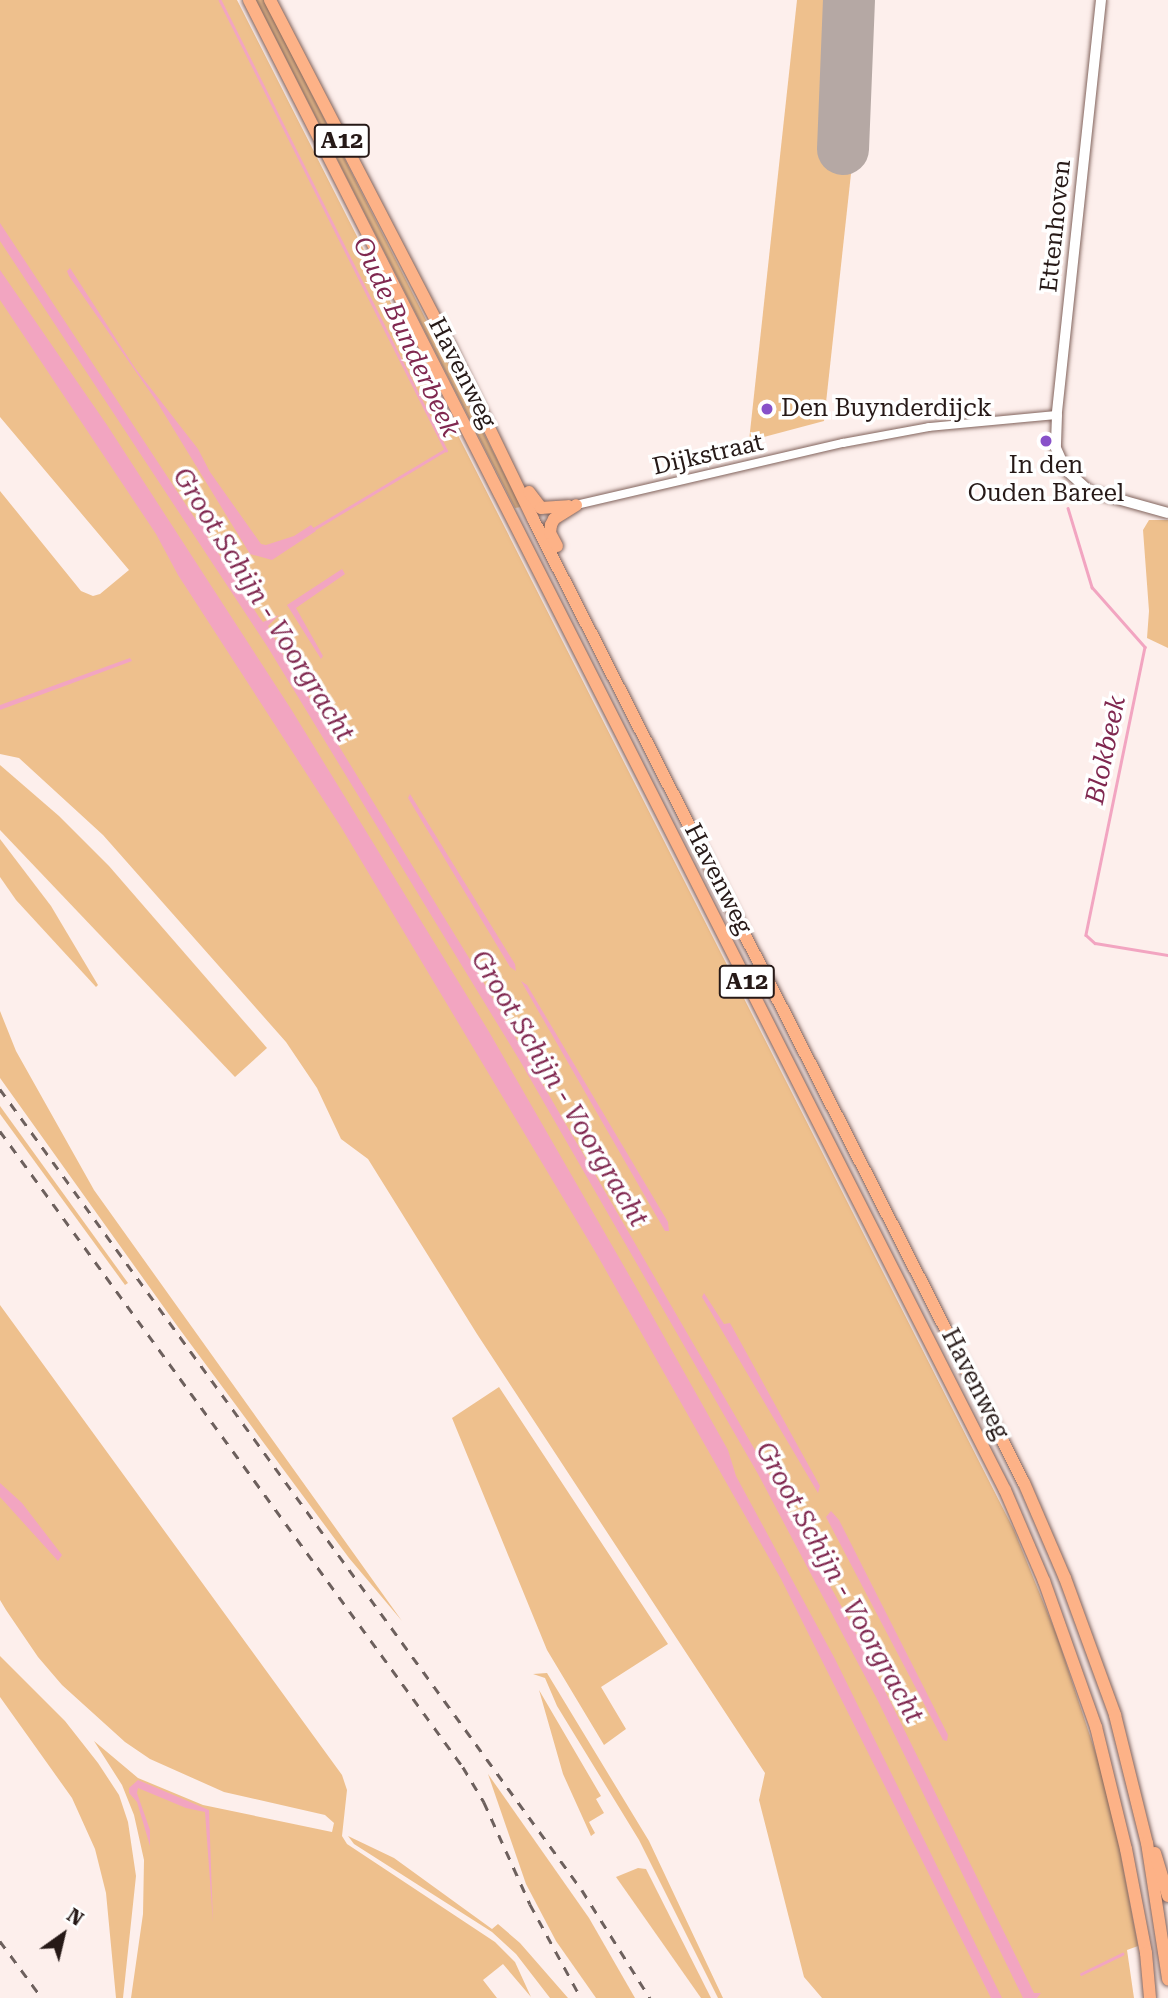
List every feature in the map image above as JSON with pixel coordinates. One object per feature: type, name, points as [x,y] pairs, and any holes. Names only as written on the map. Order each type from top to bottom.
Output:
[{"type":"highway","name":"Havenweg","points":[[249,0],[1005,1490],[1049,1593],[1096,1727],[1126,1849],[1146,1953],[1150,1998]]},
{"type":"highway","name":"Havenweg","points":[[270,0],[450,347],[643,734],[1024,1483],[1074,1602],[1115,1715],[1147,1843],[1168,1979]]},
{"type":"highway","points":[[450,347],[488,411],[534,502],[548,509],[576,505]]},
{"type":"highway","points":[[576,505],[555,519],[550,533],[616,666],[643,734]]},
{"type":"highway","points":[[1115,1715],[1168,1896]]},
{"type":"main road","name":"Ettenhoven","points":[[1101,0],[1056,415],[1059,456],[1076,482],[1089,491],[1168,513]]},
{"type":"street","name":"Dijkstraat","points":[[576,505],[916,429],[1056,415]]},
{"type":"shaded area","points":[[0,0],[237,0],[1014,1530],[1057,1636],[1098,1760],[1116,1830],[1138,1946],[1127,1950],[1134,1998],[822,1998],[804,1977],[759,1800],[765,1773],[477,1334],[368,1159],[341,1139],[317,1088],[286,1042],[103,835],[19,758],[0,754],[0,491],[81,591],[93,596],[100,594],[129,570],[0,417]]},
{"type":"shaded area","points":[[256,0],[264,0],[521,507],[515,508]]},
{"type":"shaded area","points":[[797,0],[870,0],[824,421],[749,441]]},
{"type":"shaded area","points":[[0,223],[196,520],[208,520],[206,534],[259,617],[263,622],[279,615],[268,626],[286,660],[474,966],[766,1469],[862,1644],[1034,1993],[1041,1993],[1037,1998],[1023,1998],[878,1701],[758,1474],[520,1061],[267,646],[0,241]]},
{"type":"shaded area","points":[[70,268],[135,368],[198,449],[210,472],[261,544],[266,545],[294,536],[311,525],[316,531],[272,560],[250,554],[157,402],[69,276],[67,271]]},
{"type":"shaded area","points":[[0,270],[107,425],[291,709],[488,1030],[728,1450],[736,1476],[835,1659],[1002,1998],[991,1998],[781,1579],[596,1253],[341,827],[178,575],[156,534],[0,300]]},
{"type":"shaded area","points":[[1149,520],[1168,520],[1168,648],[1147,638],[1149,611],[1143,530]]},
{"type":"shaded area","points":[[342,569],[345,574],[296,608],[323,656],[321,659],[287,605]]},
{"type":"shaded area","points":[[130,658],[132,661],[0,710],[0,705]]},
{"type":"shaded area","points":[[0,765],[59,816],[109,866],[267,1048],[235,1077],[0,830]]},
{"type":"shaded area","points":[[410,794],[515,964],[516,971],[510,967],[408,798]]},
{"type":"shaded area","points":[[0,839],[51,906],[98,985],[96,987],[16,900],[0,877]]},
{"type":"shaded area","points":[[521,981],[527,985],[668,1222],[669,1231],[665,1231]]},
{"type":"shaded area","points":[[0,1011],[16,1051],[94,1190],[402,1621],[349,1558],[178,1327],[0,1078]]},
{"type":"shaded area","points":[[0,1106],[128,1283],[125,1285],[0,1114]]},
{"type":"shaded area","points":[[704,1293],[724,1324],[730,1323],[820,1486],[818,1493],[702,1297]]},
{"type":"shaded area","points":[[0,1305],[342,1775],[347,1790],[342,1836],[347,1844],[495,1942],[515,1962],[531,1997],[503,1964],[483,1980],[497,1998],[131,1998],[143,1914],[144,1860],[134,1815],[122,1785],[94,1741],[138,1778],[203,1805],[332,1832],[334,1823],[325,1815],[224,1792],[150,1759],[125,1742],[62,1685],[38,1657],[6,1610],[0,1600]]},
{"type":"shaded area","points":[[499,1387],[668,1644],[601,1687],[626,1729],[604,1745],[547,1650],[452,1418]]},
{"type":"shaded area","points":[[0,1483],[22,1503],[62,1555],[58,1561],[0,1497]]},
{"type":"shaded area","points":[[831,1511],[839,1520],[948,1735],[947,1741],[943,1740],[826,1517]]},
{"type":"shaded area","points":[[0,1656],[65,1721],[119,1795],[128,1822],[136,1876],[123,1998],[116,1998],[106,1893],[95,1849],[72,1798],[0,1697]]},
{"type":"shaded area","points":[[547,1673],[649,1841],[723,1998],[718,1998],[639,1840],[557,1706],[545,1678],[533,1674]]},
{"type":"shaded area","points":[[539,1690],[601,1796],[596,1799],[604,1813],[589,1822],[595,1833],[591,1836],[563,1774]]},
{"type":"shaded area","points":[[488,1774],[589,1918],[635,1998],[596,1998],[556,1941],[526,1884]]},
{"type":"shaded area","points":[[138,1780],[209,1810],[213,1923],[205,1812],[186,1808],[138,1788],[137,1793],[150,1830],[150,1846],[137,1802],[129,1793],[129,1788]]},
{"type":"shaded area","points":[[348,1836],[394,1858],[492,1929],[498,1924],[520,1943],[568,1998],[550,1998],[516,1954],[492,1932],[354,1844]]},
{"type":"shaded area","points":[[638,1868],[646,1869],[711,1998],[701,1998],[616,1877]]},
{"type":"waterway","name":"Oude Bunderbeek","points":[[220,0],[446,450],[313,530]]},
{"type":"waterway","name":"Blokbeek","points":[[1068,508],[1092,587],[1145,647],[1086,935],[1095,943],[1168,955]]},
{"type":"waterway","name":"Blokbeek","points":[[1081,1974],[1122,1954]]},
{"type":"runway","points":[[843,149],[849,0]]},
{"type":"railway","points":[[0,1089],[582,1890],[650,1998]]},
{"type":"railway","points":[[0,1131],[463,1767],[484,1802],[530,1904],[581,1998]]},
{"type":"railway","points":[[0,1941],[42,1998]]},
{"type":"place","name":"Den Buynderdijck","points":[[767,409]]},
{"type":"place","name":"In den Ouden Bareel","points":[[1046,441]]},
{"type":"water label","name":"Groot Schijn - Voorgracht","points":[[263,605]]},
{"type":"water label","name":"Groot Schijn - Voorgracht","points":[[559,1089]]},
{"type":"water label","name":"Groot Schijn - Voorgracht","points":[[839,1583]]}]
